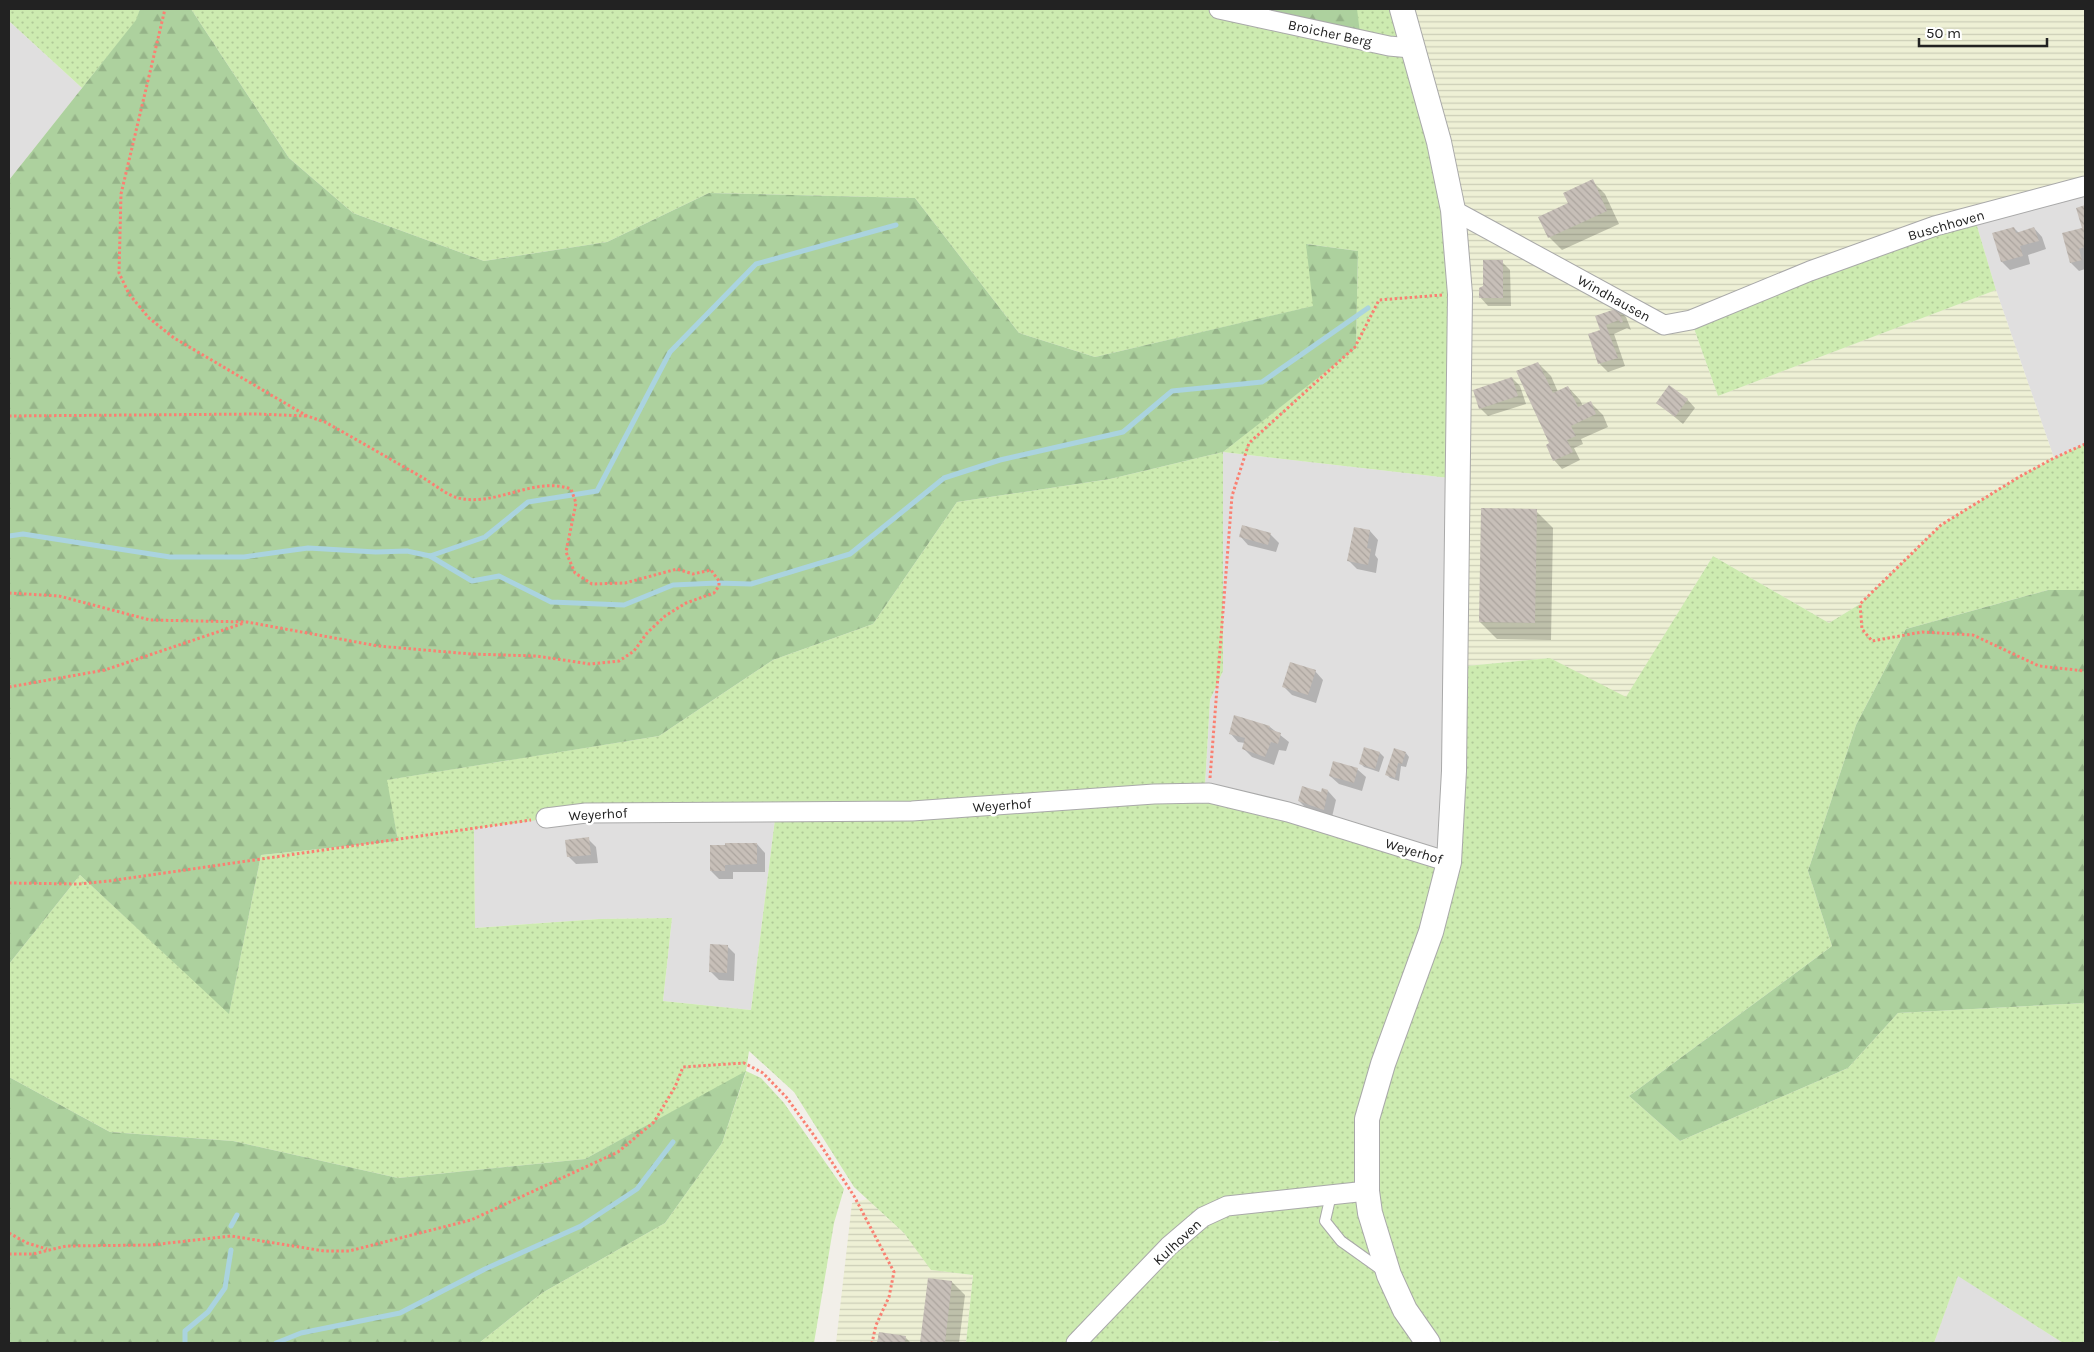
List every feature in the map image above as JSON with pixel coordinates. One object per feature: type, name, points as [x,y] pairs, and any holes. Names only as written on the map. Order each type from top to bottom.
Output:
[{"type":"street","name":"Broicher Berg","points":[[1219,9],[1389,46],[1411,48]]},
{"type":"street","points":[[1402,9],[1411,48],[1438,142],[1453,210],[1460,294],[1456,676],[1449,862],[1431,932],[1383,1064],[1367,1119],[1367,1191],[1370,1213],[1389,1275],[1405,1310],[1428,1343]]},
{"type":"street","name":"Buschhoven","points":[[1810,271],[1936,226],[2085,186]]},
{"type":"street","name":"Windhausen","points":[[1453,210],[1664,325],[1691,320],[1810,271]]},
{"type":"street","name":"Weyerhof","points":[[546,818],[586,813],[912,811],[1154,794],[1209,793],[1288,812],[1449,862]]},
{"type":"street","name":"Kulhoven","points":[[1076,1343],[1169,1246],[1202,1217],[1227,1206],[1367,1191]]},
{"type":"lane","points":[[1331,1195],[1325,1220],[1341,1241],[1389,1275]]},
{"type":"path","points":[[9,593],[59,596],[150,620],[247,622],[378,646],[471,654],[536,656],[590,664],[619,661],[634,651],[647,633],[665,616],[686,603],[714,593],[719,586],[719,581],[711,570],[693,574],[677,569],[625,583],[592,584],[575,573],[566,552],[576,503],[571,489],[560,485],[550,485],[535,487],[494,499],[458,498],[326,422],[307,416],[174,338],[149,318],[129,294],[119,273],[121,194],[165,9]]},
{"type":"path","points":[[1209,793],[1232,496],[1250,442],[1355,347],[1380,300],[1460,294]]},
{"type":"path","points":[[9,416],[257,414],[307,416]]},
{"type":"path","points":[[2085,444],[2045,463],[1941,525],[1860,604],[1862,629],[1872,641],[1922,632],[1972,635],[2039,666],[2085,671]]},
{"type":"path","points":[[9,687],[105,670],[247,622]]},
{"type":"path","points":[[9,883],[78,884],[109,881],[546,818]]},
{"type":"path","points":[[9,1254],[33,1254],[66,1246],[151,1245],[231,1236],[324,1251],[349,1252],[471,1220],[618,1152],[654,1122],[675,1087],[683,1067],[744,1063],[763,1073],[787,1098],[854,1196],[894,1272],[889,1297],[876,1325],[872,1343]]},
{"type":"path","points":[[9,1233],[27,1243],[49,1250]]},
{"type":"shaded area","points":[[9,21],[82,88],[9,180]]},
{"type":"shaded area","points":[[2085,186],[2085,444],[2054,458],[1996,290],[1974,216]]},
{"type":"shaded area","points":[[1223,452],[1458,479],[1449,862],[1205,785],[1210,700],[1223,671]]},
{"type":"shaded area","points":[[776,811],[751,1010],[663,1001],[672,918],[599,919],[475,928],[474,829],[546,818]]},
{"type":"shaded area","points":[[1958,1275],[2063,1343],[1934,1343]]},
{"type":"green space","points":[[9,9],[140,9],[137,20],[82,88],[9,21]]},
{"type":"green space","points":[[140,9],[191,9],[289,158],[353,213],[484,261],[607,242],[709,193],[915,198],[1019,333],[1095,357],[1313,306],[1306,244],[1358,251],[1356,348],[1223,452],[1110,479],[957,502],[873,624],[773,660],[659,736],[387,780],[398,841],[261,855],[229,1014],[80,875],[9,964],[9,180],[136,20]]},
{"type":"green space","points":[[191,9],[1402,9],[1443,159],[1449,185],[1457,243],[1460,311],[1458,479],[1223,452],[1356,347],[1358,251],[1307,244],[1314,306],[1095,357],[1019,333],[915,198],[709,193],[607,242],[484,261],[353,213],[289,158]]},
{"type":"green space","points":[[1245,9],[1357,9],[1360,33]]},
{"type":"green space","points":[[1402,9],[2085,9],[2085,186],[1691,320],[1718,396],[1996,290],[2054,458],[2019,477],[1860,604],[1829,623],[1713,556],[1626,698],[1550,658],[1456,667],[1460,294]]},
{"type":"green space","points":[[1974,216],[1996,290],[1718,396],[1691,320]]},
{"type":"green space","points":[[2085,444],[2085,590],[2048,590],[1906,629],[1856,725],[1808,871],[1832,946],[1629,1096],[1680,1141],[1848,1068],[1898,1013],[2085,1003],[2085,1343],[2063,1343],[1958,1276],[1934,1343],[1281,1343],[1278,1341],[1242,1343],[966,1343],[973,1275],[931,1270],[904,1233],[854,1187],[794,1092],[749,1051],[746,1071],[761,1078],[784,1103],[844,1189],[834,1223],[814,1343],[479,1343],[542,1293],[665,1223],[722,1143],[746,1072],[585,1159],[398,1178],[233,1141],[110,1132],[9,1077],[9,964],[80,875],[229,1013],[261,855],[398,841],[386,780],[659,736],[773,660],[873,624],[957,502],[1110,479],[1223,452],[1223,671],[1210,700],[1205,785],[1449,862],[1431,932],[1413,984],[1437,927],[1456,847],[1456,667],[1550,658],[1626,697],[1713,556],[1829,623],[1860,604],[1941,525],[2019,477]],"holes":[[[776,811],[751,1010],[663,1001],[672,918],[599,919],[475,928],[474,829],[586,813]],[[1167,1235],[1171,1256],[1117,1311],[1097,1306]]]},
{"type":"green space","points":[[2048,590],[2085,590],[2085,1003],[1898,1013],[1848,1068],[1680,1141],[1629,1096],[1832,946],[1808,871],[1856,725],[1906,629]]},
{"type":"green space","points":[[746,1071],[722,1143],[665,1223],[542,1293],[479,1343],[9,1343],[9,1077],[110,1132],[233,1141],[398,1178],[585,1159]]},
{"type":"green space","points":[[867,1199],[904,1233],[932,1270],[973,1275],[966,1343],[836,1343],[852,1203]]},
{"type":"building","points":[[1593,179],[1607,211],[1548,238],[1538,217],[1568,203],[1563,193]]},
{"type":"building","points":[[2085,205],[2085,247],[2079,249],[2082,260],[2070,263],[2062,233],[2082,228],[2076,208]]},
{"type":"building","points":[[2014,227],[2016,233],[2034,227],[2039,241],[2020,246],[2023,256],[2001,262],[1992,233]]},
{"type":"building","points":[[1483,260],[1503,260],[1503,298],[1479,298],[1479,288],[1483,286]]},
{"type":"building","points":[[1618,308],[1623,322],[1620,323],[1619,320],[1606,325],[1618,358],[1598,364],[1588,334],[1600,330],[1595,316]]},
{"type":"building","points":[[1538,362],[1553,393],[1568,386],[1578,407],[1591,401],[1596,414],[1571,426],[1576,436],[1567,440],[1573,452],[1553,461],[1546,445],[1549,443],[1516,371]]},
{"type":"building","points":[[1512,377],[1518,396],[1479,409],[1473,390]]},
{"type":"building","points":[[1669,385],[1688,399],[1675,417],[1656,403]]},
{"type":"building","points":[[1481,508],[1537,509],[1535,623],[1479,622]]},
{"type":"building","points":[[1242,525],[1271,533],[1268,545],[1239,537]]},
{"type":"building","points":[[1354,527],[1370,530],[1367,548],[1371,549],[1368,565],[1347,561]]},
{"type":"building","points":[[1290,662],[1316,670],[1308,695],[1282,687]]},
{"type":"building","points":[[1234,715],[1270,726],[1269,729],[1281,733],[1278,744],[1271,742],[1265,757],[1242,749],[1245,738],[1229,734]]},
{"type":"building","points":[[1364,747],[1380,752],[1375,769],[1359,764]]},
{"type":"building","points":[[1394,748],[1406,752],[1402,764],[1398,763],[1395,778],[1385,775]]},
{"type":"building","points":[[1333,761],[1358,768],[1354,783],[1329,776]]},
{"type":"building","points":[[1302,786],[1321,792],[1322,788],[1328,790],[1324,810],[1298,801]]},
{"type":"building","points":[[589,837],[591,855],[567,857],[565,840]]},
{"type":"building","points":[[725,843],[757,843],[757,864],[725,865],[725,871],[710,871],[710,845],[725,845]]},
{"type":"building","points":[[710,944],[728,945],[727,973],[709,972]]},
{"type":"building","points":[[928,1278],[952,1281],[945,1343],[920,1343]]},
{"type":"building","points":[[879,1332],[906,1336],[905,1343],[877,1343]]},
{"type":"waterway","points":[[9,536],[23,534],[170,557],[244,557],[308,548],[376,552],[407,551],[430,556],[485,537],[528,502],[597,491],[670,352],[756,264],[896,225]]},
{"type":"waterway","points":[[430,556],[472,581],[499,576],[551,602],[624,605],[673,585],[751,584],[850,554],[944,478],[1000,460],[1123,432],[1172,391],[1262,382],[1368,308]]},
{"type":"waterway","points":[[276,1343],[301,1333],[400,1313],[485,1269],[581,1226],[637,1189],[673,1142]]},
{"type":"waterway","points":[[231,1226],[237,1215]]},
{"type":"waterway","points":[[185,1343],[185,1331],[208,1312],[225,1288],[231,1250]]}]
